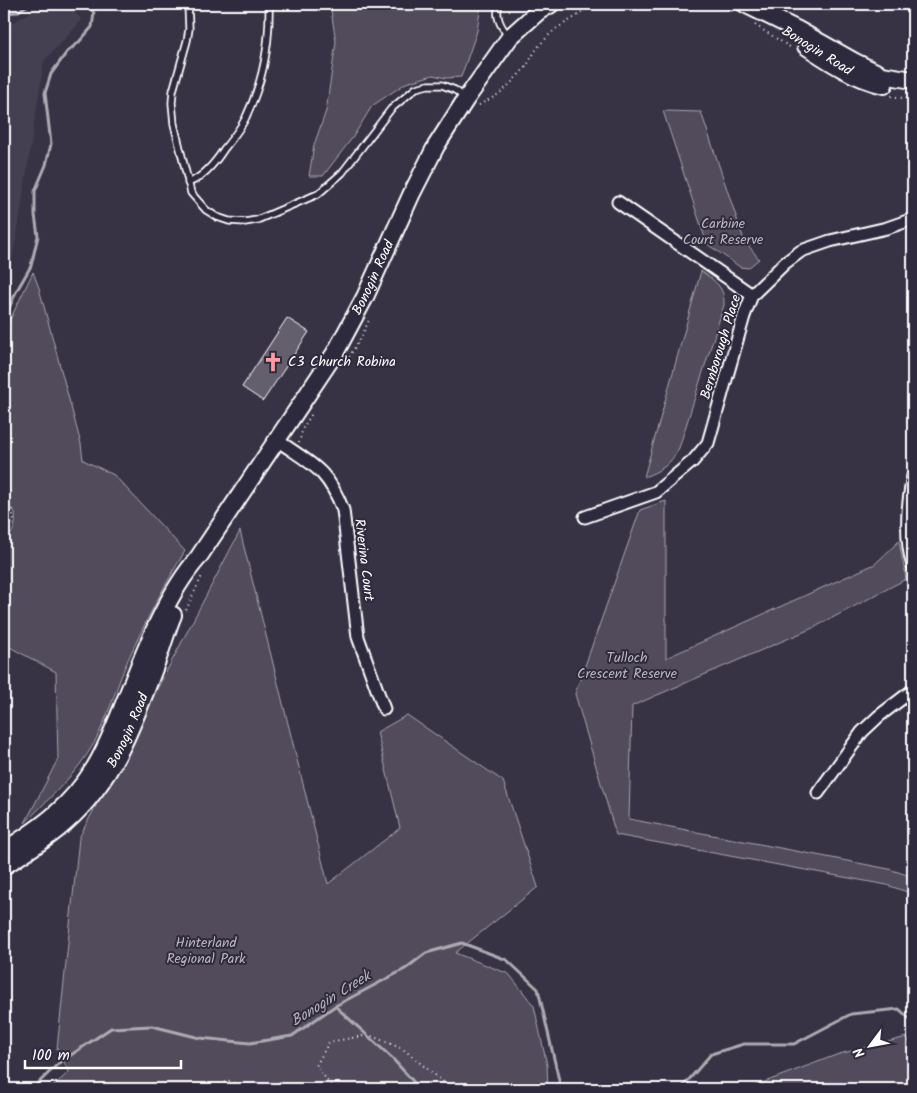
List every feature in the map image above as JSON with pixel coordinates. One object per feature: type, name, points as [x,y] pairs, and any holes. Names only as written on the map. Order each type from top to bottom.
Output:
[{"type":"street","name":"Bonogin Road","points":[[4,852],[57,815],[76,794],[95,766],[108,743],[172,595],[335,353],[365,298],[412,192],[436,146],[470,104],[510,36],[539,11],[551,4]]},
{"type":"street","name":"Bonogin Road","points":[[750,6],[882,75],[913,80]]},
{"type":"street","name":"Bonogin Road","points":[[750,6],[793,37],[853,74],[883,84],[913,89]]},
{"type":"street","points":[[618,202],[752,295]]},
{"type":"street","name":"Bernborough Place","points":[[585,517],[656,492],[693,461],[708,443],[744,316],[752,295],[785,263],[801,251],[830,241],[913,220]]},
{"type":"street","name":"Riverina Court","points":[[277,440],[323,472],[336,491],[342,510],[358,637],[384,709]]},
{"type":"street","points":[[913,476],[907,528],[913,566]]},
{"type":"street","name":"Bonogin Road","points":[[4,866],[67,822],[92,794],[120,751],[145,692],[171,618],[198,558]]},
{"type":"street","points":[[818,793],[862,732],[879,716],[913,690]]},
{"type":"street","points":[[95,766],[109,751],[118,735],[134,694],[138,691],[145,692]]},
{"type":"lane","points":[[188,4],[189,29],[176,77],[172,103],[174,124],[191,192],[206,210],[217,217],[230,221],[245,222],[257,220],[306,200],[329,186],[365,144],[391,109],[416,88],[428,85],[442,85],[455,90],[470,104]]},
{"type":"lane","points":[[188,183],[201,176],[218,158],[245,119],[253,102],[268,44],[269,4]]},
{"type":"lane","points":[[499,4],[497,9],[499,20],[510,36]]},
{"type":"path","points":[[470,104],[509,85],[526,68],[536,48],[550,34],[577,16],[590,4]]},
{"type":"path","points":[[347,360],[362,336],[370,318]]},
{"type":"path","points":[[298,444],[300,434],[313,412]]},
{"type":"path","points":[[4,503],[12,510],[14,517],[13,526],[8,533],[4,526]]},
{"type":"path","points":[[334,1089],[316,1066],[329,1042],[369,1035],[403,1049],[452,1089]]},
{"type":"path","points":[[201,1089],[229,1080],[245,1089]]},
{"type":"shaded area","points":[[45,4],[68,4],[82,20],[44,61],[17,234],[4,291],[4,19],[12,23]]},
{"type":"green space","points":[[330,4],[481,4],[477,31],[461,77],[446,78],[433,75],[406,83],[372,106],[353,137],[323,176],[309,176],[314,145],[326,111],[336,42]]},
{"type":"green space","name":"Carbine Court Reserve","points":[[663,111],[701,112],[744,240],[759,259],[748,268],[740,267],[707,244]]},
{"type":"green space","points":[[701,271],[715,281],[721,289],[724,305],[679,448],[665,466],[644,477]]},
{"type":"green space","points":[[33,272],[81,444],[83,460],[114,475],[185,551],[154,605],[123,672],[104,723],[94,743],[71,775],[25,823],[58,759],[56,672],[4,644],[4,540],[13,531],[15,512],[4,503],[4,327],[8,324]]},
{"type":"green space","name":"Tulloch Crescent Reserve","points":[[666,501],[666,658],[875,564],[899,541],[906,579],[815,627],[632,706],[629,819],[889,869],[913,877],[913,894],[887,885],[616,835],[575,694],[640,510]]},
{"type":"green space","name":"Hinterland Regional Park","points":[[240,531],[328,884],[400,828],[377,732],[407,715],[503,781],[538,887],[455,953],[509,974],[534,1006],[547,1065],[548,1089],[50,1089],[69,1072],[57,1049],[79,838]]},
{"type":"green space","points":[[907,1037],[913,1052],[913,1089],[746,1089],[839,1054]]},
{"type":"building","points":[[287,318],[309,332],[263,401],[242,387]]},
{"type":"waterway","points":[[4,11],[7,13],[17,12],[29,4]]},
{"type":"waterway","points":[[4,320],[16,292],[31,266],[38,236],[35,215],[35,191],[46,165],[51,144],[45,93],[51,74],[67,52],[92,27],[94,13],[88,4]]},
{"type":"waterway","name":"Bonogin Creek","points":[[32,1089],[59,1063],[111,1028],[152,1026],[200,1038],[250,1043],[292,1036],[335,1006],[405,969],[426,953],[462,943],[507,960],[538,989],[561,1089]]},
{"type":"waterway","points":[[335,1006],[391,1057],[420,1089]]},
{"type":"waterway","name":"Bonogin Creek","points":[[681,1089],[711,1054],[744,1044],[794,1044],[851,1014],[899,1009],[913,1022]]},
{"type":"place","name":"C3 Church Robina","points":[[273,362]]}]
